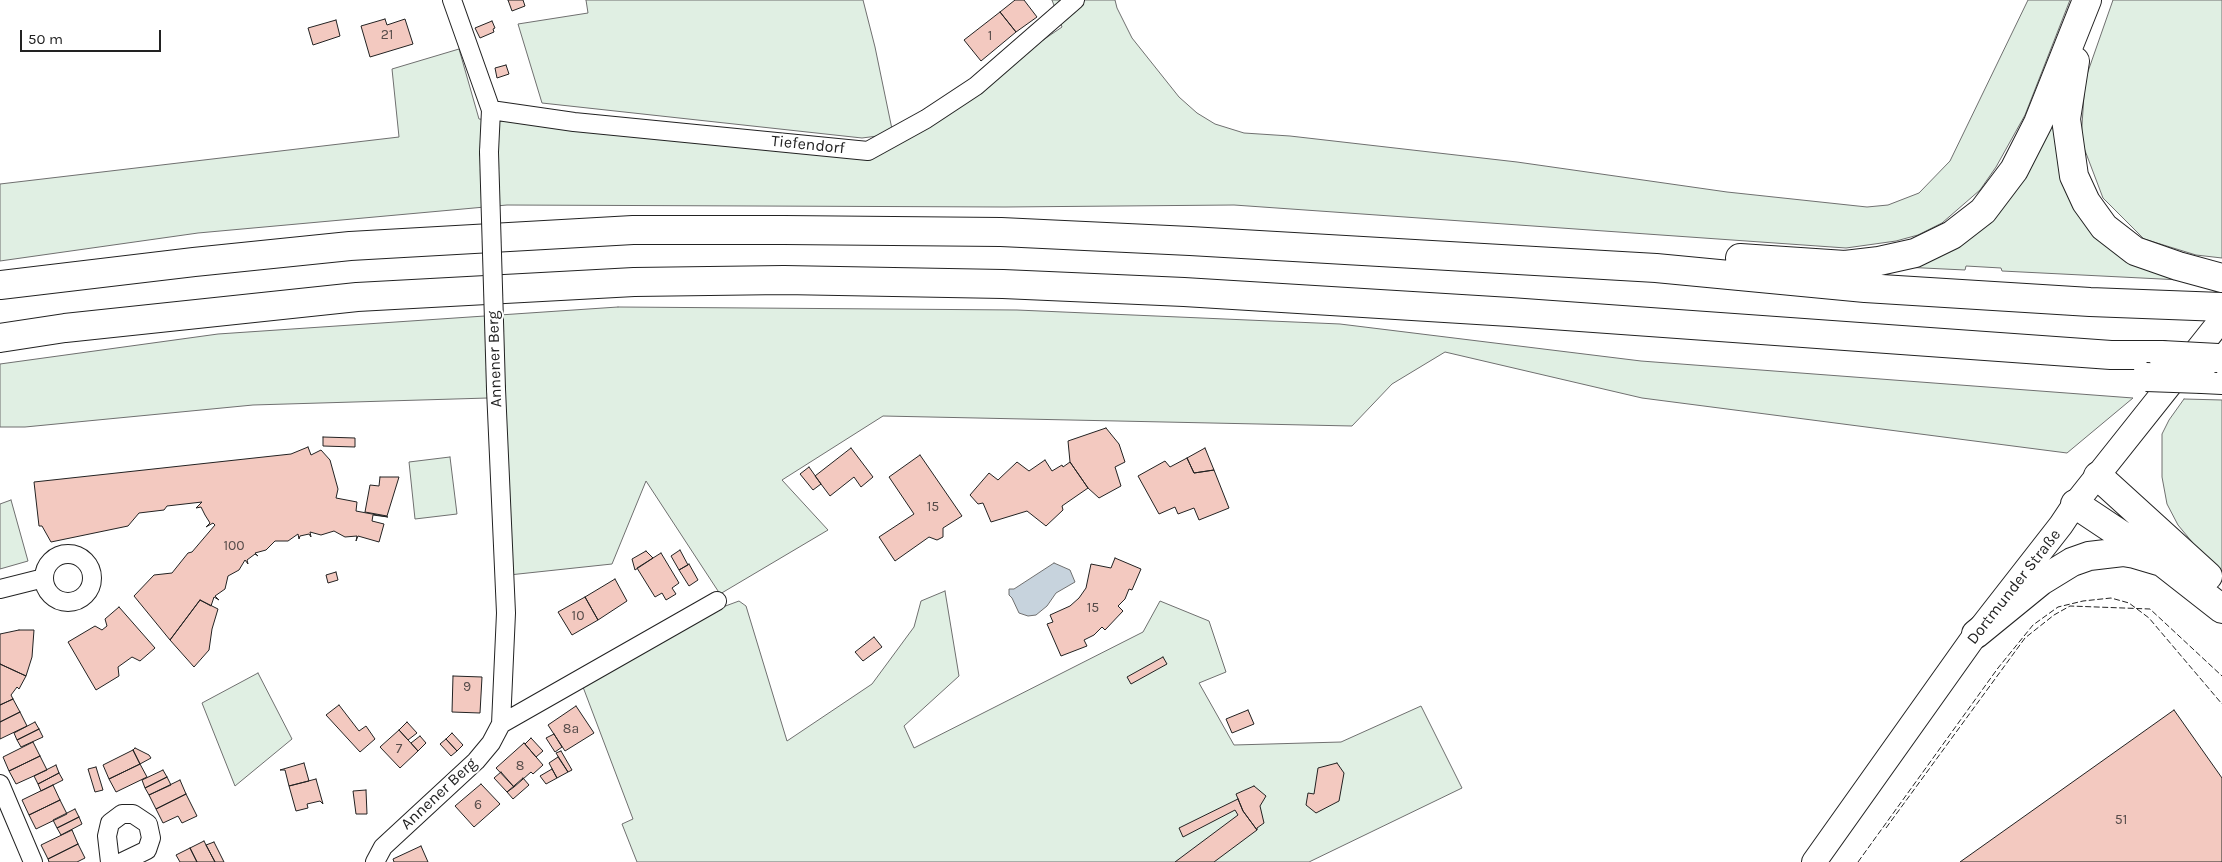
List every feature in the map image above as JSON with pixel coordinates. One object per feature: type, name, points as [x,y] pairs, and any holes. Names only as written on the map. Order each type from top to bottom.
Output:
[{"type":"highway","points":[[1656,268],[1743,258],[1845,265],[1915,253],[1952,235],[1983,211],[2014,170],[2038,123],[2087,0]]},
{"type":"highway","points":[[2099,0],[2073,66],[2066,119],[2074,176],[2082,194],[2104,227],[2136,251],[2178,266],[2222,278]]},
{"type":"highway","points":[[0,285],[350,246],[482,237],[642,230],[1001,232],[1200,241],[1656,268],[1865,288],[2215,310]]},
{"type":"highway","points":[[0,338],[65,328],[357,297],[634,282],[784,280],[1003,284],[1193,292],[1519,312],[2111,355],[2154,366],[2216,369]]},
{"type":"highway","points":[[2098,476],[2222,588]]},
{"type":"highway","points":[[2075,504],[2162,562],[2222,609]]},
{"type":"highway","points":[[1976,634],[2041,581],[2072,562],[2088,556],[2123,552],[2162,562]]},
{"type":"main road","name":"Dortmunder Straße","points":[[1814,862],[1976,634],[2062,525],[2075,504],[2098,476],[2215,310]]},
{"type":"street","name":"Annener Berg","points":[[375,862],[383,847],[476,761],[491,743],[501,724],[506,613],[496,389],[489,152],[491,110],[452,0]]},
{"type":"street","name":"Tiefendorf","points":[[491,110],[583,123],[868,151],[926,120],[976,86],[1075,0]]},
{"type":"street","points":[[0,589],[44,578]]},
{"type":"street","points":[[501,724],[718,600]]},
{"type":"street","points":[[0,784],[33,862]]},
{"type":"street","points":[[110,862],[106,836],[110,823],[122,814],[134,814],[148,824],[151,838],[147,850],[122,862]]},
{"type":"green space","points":[[586,0],[863,0],[893,134],[862,138],[542,103],[518,24],[588,13]]},
{"type":"green space","points":[[1052,0],[1115,0],[1132,38],[1179,97],[1197,113],[1215,124],[1244,133],[1290,136],[1517,162],[1727,192],[1867,207],[1888,205],[1919,193],[1950,161],[2028,0],[2070,0],[2025,115],[1996,167],[1980,190],[1942,223],[1918,235],[1896,241],[1846,248],[1234,205],[1005,207],[507,205],[198,233],[0,261],[0,184],[399,137],[392,69],[459,49],[479,119],[877,154],[1062,27]]},
{"type":"green space","points":[[2113,0],[2222,0],[2222,258],[2196,255],[2144,239],[2103,198],[2081,140],[2085,80]]},
{"type":"green space","points":[[2054,105],[2070,184],[2181,280],[2002,271],[2001,268],[1966,266],[1965,270],[1903,267],[1939,250]]},
{"type":"green space","points":[[618,307],[1017,310],[1340,324],[1641,361],[2133,398],[2067,453],[1642,398],[1445,352],[1392,384],[1352,426],[883,416],[782,480],[828,530],[720,594],[646,481],[612,564],[509,575],[488,398],[253,405],[25,427],[0,427],[0,364],[218,334]]},
{"type":"green space","points":[[2184,399],[2222,400],[2222,572],[2207,560],[2178,525],[2167,504],[2162,477],[2162,434],[2169,420]]},
{"type":"green space","points":[[450,457],[457,514],[415,519],[409,462]]},
{"type":"green space","points":[[11,500],[28,561],[0,569],[0,504]]},
{"type":"green space","points":[[945,591],[959,676],[904,726],[914,748],[1143,632],[1160,601],[1209,621],[1226,672],[1199,683],[1234,745],[1341,742],[1421,706],[1462,788],[1309,862],[637,862],[622,824],[633,819],[583,687],[720,608],[739,601],[746,606],[787,741],[872,684],[914,627],[921,601]]},
{"type":"green space","points":[[258,673],[292,739],[235,786],[202,703]]},
{"type":"shaded area","points":[[1054,563],[1070,570],[1075,582],[1056,593],[1047,606],[1036,615],[1028,616],[1019,613],[1009,595],[1009,589],[1014,589]]},
{"type":"building","points":[[508,0],[523,0],[525,6],[512,11]]},
{"type":"building","points":[[1015,0],[1024,0],[1037,17],[1016,32],[1000,12]]},
{"type":"building","points":[[1000,12],[1016,32],[981,61],[964,40]]},
{"type":"building","points":[[385,19],[387,25],[405,19],[413,44],[370,57],[361,26]]},
{"type":"building","points":[[336,20],[340,36],[313,45],[308,28]]},
{"type":"building","points":[[492,21],[495,28],[493,29],[494,32],[480,38],[475,28]]},
{"type":"building","points":[[506,65],[509,74],[497,78],[495,68]]},
{"type":"building","points":[[1106,428],[1119,444],[1125,462],[1115,467],[1121,486],[1099,498],[1088,488],[1070,462],[1068,441]]},
{"type":"building","points":[[323,437],[355,438],[355,447],[323,446]]},
{"type":"building","points":[[308,447],[311,455],[321,450],[330,460],[338,489],[336,498],[357,502],[356,511],[388,517],[373,515],[372,521],[384,524],[379,542],[358,536],[356,541],[357,536],[345,537],[334,531],[321,535],[310,532],[311,537],[309,534],[300,536],[299,539],[298,534],[288,541],[275,541],[266,550],[255,553],[258,556],[255,554],[247,560],[248,564],[245,560],[239,570],[228,576],[225,589],[215,596],[219,600],[214,597],[211,606],[200,600],[170,640],[134,596],[154,575],[172,573],[215,525],[213,523],[206,527],[210,523],[201,507],[196,508],[202,502],[167,506],[164,510],[139,513],[128,526],[51,542],[42,526],[39,526],[34,482],[291,454]]},
{"type":"building","points":[[851,448],[873,477],[861,487],[854,477],[830,496],[815,476]]},
{"type":"building","points":[[1205,448],[1214,470],[1194,473],[1187,458]]},
{"type":"building","points":[[920,455],[962,516],[943,528],[943,537],[937,540],[929,537],[895,561],[879,537],[914,514],[889,477]]},
{"type":"building","points":[[1187,458],[1194,473],[1214,470],[1229,508],[1199,520],[1194,508],[1178,514],[1175,507],[1159,514],[1138,476],[1165,461],[1170,467]]},
{"type":"building","points":[[1045,460],[1052,471],[1070,462],[1088,488],[1062,506],[1063,510],[1046,526],[1027,511],[991,522],[983,503],[978,504],[970,495],[989,473],[998,480],[1017,462],[1029,471]]},
{"type":"building","points":[[809,467],[821,484],[813,490],[800,474]]},
{"type":"building","points":[[380,477],[399,477],[387,516],[365,512],[370,485],[379,486]]},
{"type":"building","points":[[680,550],[688,565],[679,570],[671,556]]},
{"type":"building","points":[[646,551],[653,558],[635,570],[632,559]]},
{"type":"building","points":[[661,553],[679,583],[672,588],[676,594],[666,600],[662,593],[655,597],[637,568]]},
{"type":"building","points":[[1115,558],[1141,569],[1132,590],[1129,589],[1125,599],[1118,606],[1123,611],[1105,630],[1102,627],[1094,635],[1084,640],[1087,646],[1061,656],[1047,624],[1053,622],[1050,615],[1070,606],[1079,598],[1086,588],[1091,564],[1111,568]]},
{"type":"building","points":[[689,564],[698,580],[689,586],[679,570]]},
{"type":"building","points":[[336,572],[338,580],[328,583],[326,575]]},
{"type":"building","points":[[615,579],[627,601],[598,620],[585,597]]},
{"type":"building","points":[[585,597],[598,620],[572,635],[558,612]]},
{"type":"building","points":[[200,600],[218,609],[212,629],[209,650],[194,667],[170,640]]},
{"type":"building","points":[[119,607],[155,648],[140,661],[132,657],[118,667],[119,676],[96,690],[68,642],[95,626],[102,630],[107,626],[105,619]]},
{"type":"building","points":[[19,630],[34,630],[32,657],[26,676],[0,664],[0,634]]},
{"type":"building","points":[[874,637],[882,647],[863,661],[855,652]]},
{"type":"building","points":[[1163,657],[1167,664],[1131,684],[1127,677]]},
{"type":"building","points":[[0,664],[26,676],[19,689],[17,687],[11,695],[13,699],[0,705]]},
{"type":"building","points":[[453,676],[482,677],[480,713],[452,712]]},
{"type":"building","points":[[13,699],[20,712],[0,722],[0,705]]},
{"type":"building","points":[[339,705],[359,731],[366,726],[375,739],[360,752],[326,715]]},
{"type":"building","points":[[576,706],[594,733],[565,751],[548,725]]},
{"type":"building","points":[[1248,710],[1254,724],[1232,733],[1226,719]]},
{"type":"building","points":[[2174,710],[2222,778],[2222,862],[1960,862]]},
{"type":"building","points":[[20,712],[27,726],[0,739],[0,722]]},
{"type":"building","points":[[35,722],[39,729],[17,740],[14,733]]},
{"type":"building","points":[[407,722],[417,733],[408,740],[399,730]]},
{"type":"building","points":[[39,729],[43,737],[21,747],[17,740]]},
{"type":"building","points":[[399,730],[418,751],[400,768],[380,747]]},
{"type":"building","points":[[452,733],[463,745],[457,751],[446,739]]},
{"type":"building","points":[[554,734],[562,747],[555,752],[546,738]]},
{"type":"building","points":[[420,736],[426,743],[418,751],[411,743]]},
{"type":"building","points":[[531,738],[543,751],[536,757],[525,744]]},
{"type":"building","points":[[446,739],[457,751],[451,756],[440,744]]},
{"type":"building","points":[[33,742],[40,756],[9,771],[3,757]]},
{"type":"building","points":[[524,743],[543,765],[533,774],[531,772],[514,787],[496,768]]},
{"type":"building","points":[[135,748],[151,758],[140,764],[133,750]]},
{"type":"building","points":[[133,750],[140,764],[109,779],[103,765]]},
{"type":"building","points":[[561,751],[572,770],[568,772],[556,753]]},
{"type":"building","points":[[40,756],[47,770],[16,784],[9,771]]},
{"type":"building","points":[[558,757],[568,772],[557,778],[549,763]]},
{"type":"building","points":[[304,763],[309,781],[289,786],[285,770],[280,770]]},
{"type":"building","points":[[1337,763],[1344,773],[1339,801],[1316,813],[1306,805],[1308,793],[1314,794],[1318,768]]},
{"type":"building","points":[[140,764],[147,777],[116,792],[109,779]]},
{"type":"building","points":[[56,765],[59,773],[38,784],[34,776]]},
{"type":"building","points":[[96,767],[103,790],[95,792],[88,769]]},
{"type":"building","points":[[552,769],[557,778],[546,784],[540,776]]},
{"type":"building","points":[[163,770],[167,777],[145,788],[142,780]]},
{"type":"building","points":[[501,772],[514,787],[507,792],[494,778]]},
{"type":"building","points":[[59,773],[63,780],[41,791],[38,784]]},
{"type":"building","points":[[167,777],[171,785],[149,795],[145,788]]},
{"type":"building","points":[[523,778],[529,785],[513,799],[507,792]]},
{"type":"building","points":[[316,779],[323,804],[320,801],[307,804],[308,808],[296,811],[289,786]]},
{"type":"building","points":[[180,780],[186,794],[156,809],[149,795]]},
{"type":"building","points":[[481,784],[500,804],[474,827],[455,806]]},
{"type":"building","points":[[53,785],[60,800],[29,815],[22,800]]},
{"type":"building","points":[[1254,786],[1266,796],[1260,806],[1264,823],[1257,830],[1243,811],[1236,794]]},
{"type":"building","points":[[366,790],[367,814],[356,814],[353,791]]},
{"type":"building","points":[[186,794],[197,816],[182,823],[178,816],[163,823],[156,809]]},
{"type":"building","points":[[1238,799],[1243,811],[1257,830],[1214,862],[1175,862],[1238,815],[1235,810],[1183,837],[1179,828]]},
{"type":"building","points":[[60,800],[67,814],[36,829],[29,815]]},
{"type":"building","points":[[75,809],[79,817],[57,828],[53,820]]},
{"type":"building","points":[[79,817],[82,824],[61,835],[57,828]]},
{"type":"building","points":[[72,830],[78,844],[48,859],[41,845]]},
{"type":"building","points":[[204,841],[215,862],[197,862],[190,848]]},
{"type":"building","points":[[214,842],[224,862],[215,862],[206,845]]},
{"type":"building","points":[[78,844],[85,858],[77,862],[49,862],[48,859]]},
{"type":"building","points":[[421,846],[428,862],[394,862],[393,859]]},
{"type":"building","points":[[190,848],[197,862],[180,862],[176,855]]},
{"type":"fence","points":[[1858,862],[1998,668],[2033,625],[2058,607],[2083,601],[2111,598],[2129,603],[2149,618],[2222,704]]},
{"type":"fence","points":[[1886,828],[2025,638],[2054,615],[2070,606],[2150,609],[2222,676]]}]
